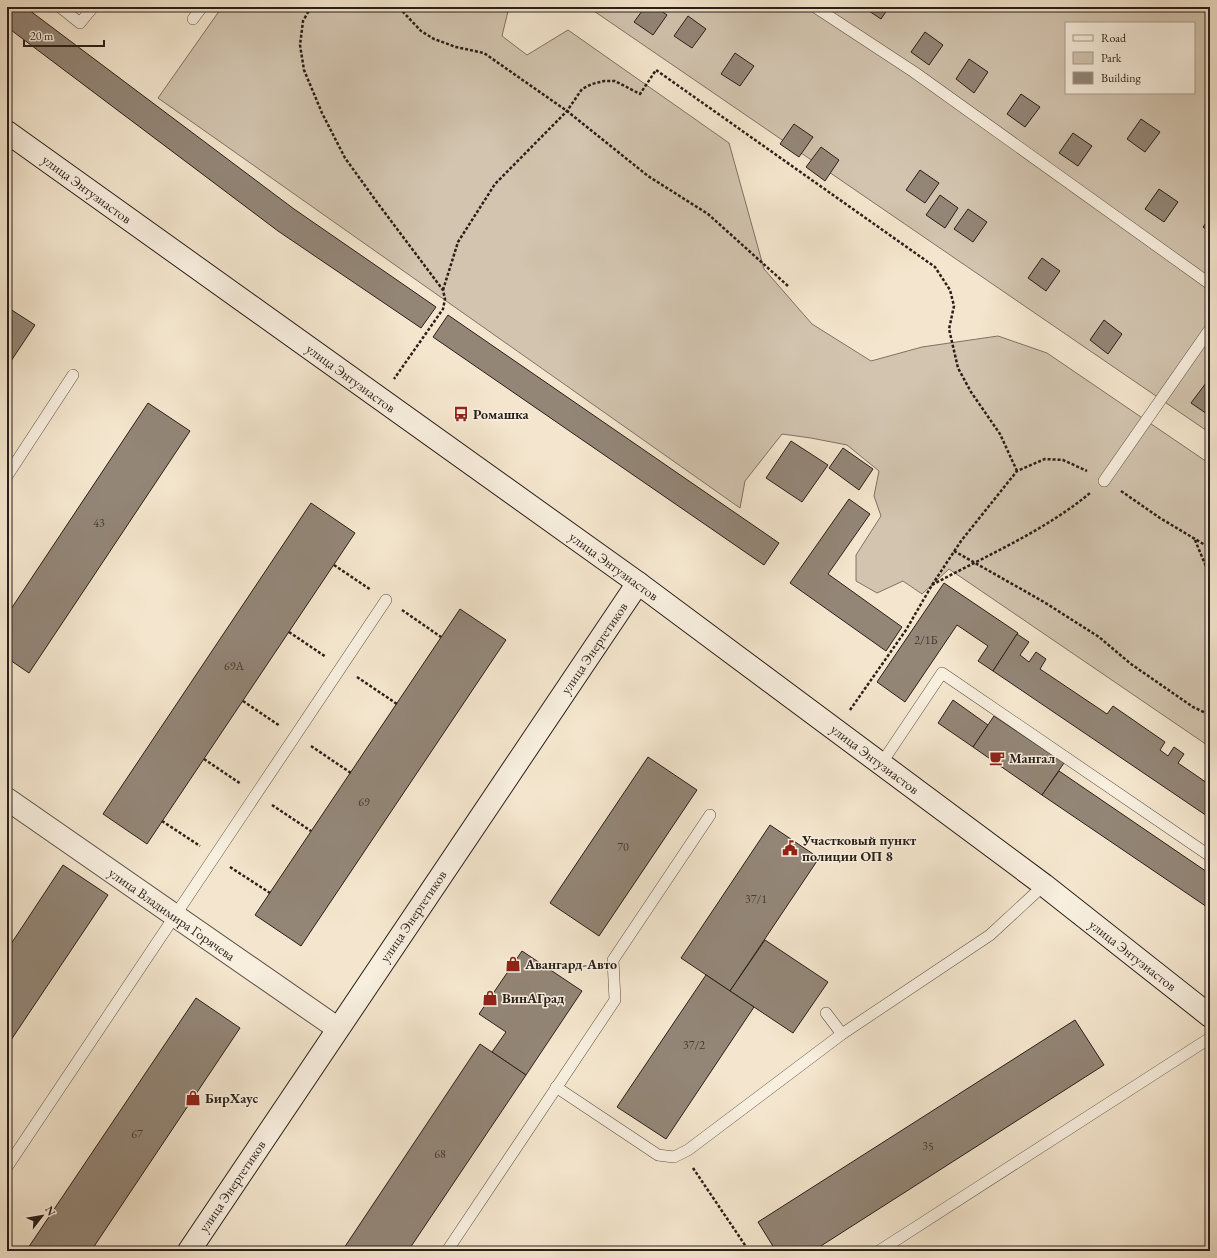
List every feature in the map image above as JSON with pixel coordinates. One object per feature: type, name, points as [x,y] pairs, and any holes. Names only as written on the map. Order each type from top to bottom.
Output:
[{"type":"main road","name":"улица Энтузиастов","points":[[7,132],[638,583],[1044,885],[1210,1016]]},
{"type":"main road","name":"улица Энергетиков","points":[[189,1251],[337,1028],[638,583]]},
{"type":"main road","name":"улица Владимира Горячева","points":[[7,799],[337,1028]]},
{"type":"lane","points":[[60,7],[80,24],[93,7]]},
{"type":"lane","points":[[193,19],[202,7]]},
{"type":"lane","points":[[814,7],[914,72],[1210,284]]},
{"type":"lane","points":[[1104,481],[1210,329]]},
{"type":"lane","points":[[7,476],[73,375]]},
{"type":"lane","points":[[7,1167],[386,600]]},
{"type":"lane","points":[[881,764],[942,673],[1210,856]]},
{"type":"lane","points":[[447,1251],[614,1000],[613,960],[710,815]]},
{"type":"lane","points":[[556,1087],[658,1155],[674,1157],[688,1150],[842,1034],[990,935],[1044,885]]},
{"type":"lane","points":[[826,1013],[842,1034]]},
{"type":"lane","points":[[879,1251],[1210,1038]]},
{"type":"path","points":[[310,7],[303,22],[300,45],[304,70],[322,113],[345,158],[378,205],[443,290],[445,299],[443,310],[380,398]]},
{"type":"path","points":[[400,7],[421,31],[434,39],[456,47],[484,53],[567,111],[648,176],[708,214],[788,286]]},
{"type":"path","points":[[443,290],[458,242],[495,184],[567,111],[582,89],[592,84],[604,81],[615,81],[640,94],[656,70],[935,267],[950,290],[954,306],[949,329],[958,368],[971,392],[1000,434],[1017,472]]},
{"type":"path","points":[[836,730],[906,630],[932,585],[961,541],[1017,472],[1032,463],[1045,459],[1063,460],[1084,469],[1210,548]]},
{"type":"path","points":[[932,585],[1064,513],[1104,481]]},
{"type":"path","points":[[1194,539],[1210,576]]},
{"type":"path","points":[[954,551],[1044,602],[1099,637],[1131,664],[1193,707],[1210,716]]},
{"type":"path","points":[[682,1153],[749,1251]]},
{"type":"green space","points":[[222,7],[509,7],[502,36],[527,55],[568,30],[729,143],[764,269],[812,324],[871,361],[922,347],[998,336],[1047,353],[1210,464],[1210,747],[949,569],[922,594],[903,581],[877,593],[856,581],[856,555],[881,516],[874,496],[879,471],[847,445],[782,434],[745,481],[740,508],[158,98]]},
{"type":"green space","points":[[588,7],[1210,7],[1210,433]]},
{"type":"building","points":[[7,7],[25,7],[294,209],[436,307],[421,328],[278,231],[7,27]]},
{"type":"building","points":[[645,7],[656,7],[667,15],[653,35],[634,22]]},
{"type":"building","points":[[863,7],[889,7],[881,19]]},
{"type":"building","points":[[688,16],[706,29],[692,48],[674,36]]},
{"type":"building","points":[[925,32],[943,45],[929,65],[911,52]]},
{"type":"building","points":[[735,53],[754,66],[740,86],[721,74]]},
{"type":"building","points":[[969,59],[988,72],[974,93],[956,79]]},
{"type":"building","points":[[1021,94],[1040,107],[1025,127],[1007,114]]},
{"type":"building","points":[[1141,119],[1160,132],[1145,152],[1127,139]]},
{"type":"building","points":[[794,124],[813,137],[799,157],[780,144]]},
{"type":"building","points":[[1073,133],[1092,146],[1078,166],[1059,153]]},
{"type":"building","points":[[821,147],[839,160],[825,181],[806,167]]},
{"type":"building","points":[[920,170],[939,183],[925,203],[906,190]]},
{"type":"building","points":[[1159,189],[1178,202],[1164,222],[1145,209]]},
{"type":"building","points":[[940,195],[958,208],[945,228],[926,215]]},
{"type":"building","points":[[968,209],[987,222],[973,242],[954,229]]},
{"type":"building","points":[[1210,218],[1210,232],[1203,227]]},
{"type":"building","points":[[1042,258],[1060,271],[1046,291],[1028,278]]},
{"type":"building","points":[[7,307],[35,325],[7,367]]},
{"type":"building","points":[[448,315],[779,543],[764,565],[433,337]]},
{"type":"building","points":[[1104,320],[1122,334],[1108,354],[1090,340]]},
{"type":"building","points":[[1206,383],[1210,386],[1210,416],[1191,403]]},
{"type":"building","points":[[148,403],[190,431],[29,673],[7,658],[7,615]]},
{"type":"building","points":[[791,441],[828,465],[802,502],[766,478]]},
{"type":"building","points":[[843,448],[873,469],[859,490],[829,468]]},
{"type":"building","points":[[849,499],[870,514],[828,574],[902,627],[886,651],[790,583]]},
{"type":"building","points":[[311,503],[355,533],[147,844],[103,814]]},
{"type":"building","points":[[944,583],[1018,633],[993,671],[978,661],[988,646],[957,625],[905,702],[877,682]]},
{"type":"building","points":[[460,609],[506,640],[301,946],[255,915]]},
{"type":"building","points":[[1017,634],[1029,642],[1020,655],[1029,662],[1036,652],[1046,659],[1040,669],[1107,714],[1113,706],[1165,742],[1160,750],[1168,756],[1174,747],[1184,754],[1178,763],[1210,785],[1210,818],[993,671]]},
{"type":"building","points":[[953,700],[988,725],[973,747],[938,723]]},
{"type":"building","points":[[994,716],[1064,763],[1042,795],[973,747]]},
{"type":"building","points":[[648,757],[697,790],[599,936],[550,903]]},
{"type":"building","points":[[1059,771],[1210,874],[1210,909],[1042,795]]},
{"type":"building","points":[[770,825],[819,858],[730,991],[681,958]]},
{"type":"building","points":[[63,865],[108,895],[7,1046],[7,950]]},
{"type":"building","points":[[765,940],[828,982],[793,1033],[730,991]]},
{"type":"building","points":[[522,951],[582,991],[526,1075],[492,1052],[506,1032],[479,1014]]},
{"type":"building","points":[[706,975],[754,1007],[666,1139],[617,1107]]},
{"type":"building","points":[[196,998],[240,1028],[91,1251],[26,1251]]},
{"type":"building","points":[[1075,1020],[1104,1065],[813,1251],[776,1251],[758,1222]]},
{"type":"building","points":[[480,1044],[526,1075],[408,1251],[342,1251]]},
{"type":"place","name":"Ромашка","points":[[461,414]]},
{"type":"place","name":"Мангал","points":[[997,758]]},
{"type":"place","name":"Участковый пункт полиции ОП 8","points":[[790,848]]},
{"type":"place","name":"Авангард-Авто","points":[[513,964]]},
{"type":"place","name":"ВинАГрад","points":[[490,998]]},
{"type":"place","name":"БирХаус","points":[[193,1098]]}]
